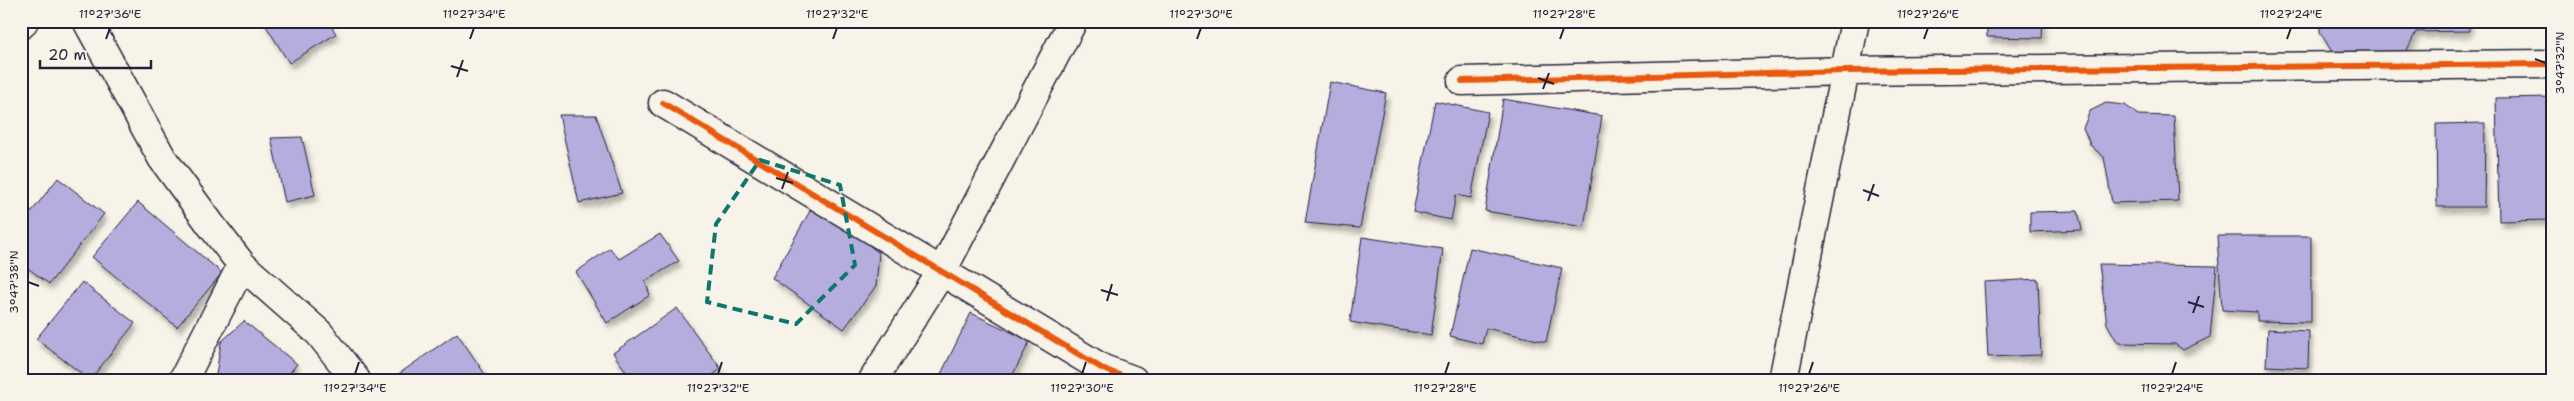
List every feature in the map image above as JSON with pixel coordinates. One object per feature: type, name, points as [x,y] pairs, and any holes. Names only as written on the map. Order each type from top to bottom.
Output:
[{"type":"street","points":[[21,25],[24,21]]},
{"type":"street","points":[[87,21],[162,158],[242,265],[318,333],[356,380]]},
{"type":"street","points":[[873,380],[942,272],[1073,21]]},
{"type":"street","points":[[1783,380],[1855,21]]},
{"type":"street","points":[[1462,80],[1846,71],[2553,64]]},
{"type":"street","points":[[663,102],[1103,369],[1133,380]]},
{"type":"street","points":[[183,380],[242,265]]},
{"type":"highlighted area","points":[[760,160],[840,185],[855,265],[796,324],[707,302],[716,224]]},
{"type":"building","points":[[263,21],[328,21],[336,34],[289,63]]},
{"type":"building","points":[[1987,21],[2043,21],[2042,38],[1987,37]]},
{"type":"building","points":[[2320,21],[2469,21],[2469,31],[2416,32],[2403,58],[2335,57],[2320,32]]},
{"type":"building","points":[[1330,82],[1386,93],[1360,228],[1305,223]]},
{"type":"building","points":[[2553,97],[2553,220],[2499,221],[2496,98]]},
{"type":"building","points":[[1503,99],[1602,116],[1584,227],[1485,211]]},
{"type":"building","points":[[1435,101],[1488,112],[1471,198],[1456,195],[1451,220],[1413,212]]},
{"type":"building","points":[[2106,103],[2125,105],[2138,115],[2174,116],[2178,201],[2112,203],[2104,157],[2091,146],[2083,128],[2090,111]]},
{"type":"building","points":[[559,115],[596,115],[622,193],[579,203]]},
{"type":"building","points":[[2485,123],[2484,207],[2437,207],[2436,124]]},
{"type":"building","points":[[302,137],[315,195],[285,202],[271,138]]},
{"type":"building","points":[[58,178],[104,214],[49,284],[21,263],[21,225]]},
{"type":"building","points":[[138,202],[222,273],[177,327],[92,257]]},
{"type":"building","points":[[815,202],[879,253],[876,286],[844,329],[772,278]]},
{"type":"building","points":[[2078,211],[2082,230],[2030,232],[2030,212]]},
{"type":"building","points":[[660,234],[679,261],[645,281],[650,295],[607,323],[576,272],[610,248],[619,259]]},
{"type":"building","points":[[2217,236],[2311,236],[2311,322],[2257,321],[2257,312],[2222,310]]},
{"type":"building","points":[[1362,237],[1443,249],[1431,335],[1350,322]]},
{"type":"building","points":[[2552,240],[2553,272],[2550,272]]},
{"type":"building","points":[[1470,248],[1562,268],[1546,342],[1486,328],[1482,344],[1450,336]]},
{"type":"building","points":[[2099,264],[2217,266],[2210,337],[2183,350],[2175,344],[2118,343],[2107,324]]},
{"type":"building","points":[[2038,279],[2041,355],[1988,357],[1984,282]]},
{"type":"building","points":[[82,282],[135,323],[90,380],[36,339]]},
{"type":"building","points":[[677,308],[721,369],[706,380],[632,380],[613,353]]},
{"type":"building","points":[[971,313],[1030,341],[1010,380],[938,380]]},
{"type":"building","points":[[244,321],[297,364],[284,380],[221,380],[216,375],[221,342]]},
{"type":"building","points":[[2268,329],[2309,331],[2308,368],[2266,366]]},
{"type":"building","points":[[457,333],[489,380],[390,380]]},
{"type":"building","points":[[1075,374],[1092,379],[1092,380],[1072,380]]},
{"type":"cycle path","points":[[1462,81],[1846,71],[2553,64]]},
{"type":"cycle path","points":[[663,103],[1103,369],[1133,380]]}]
